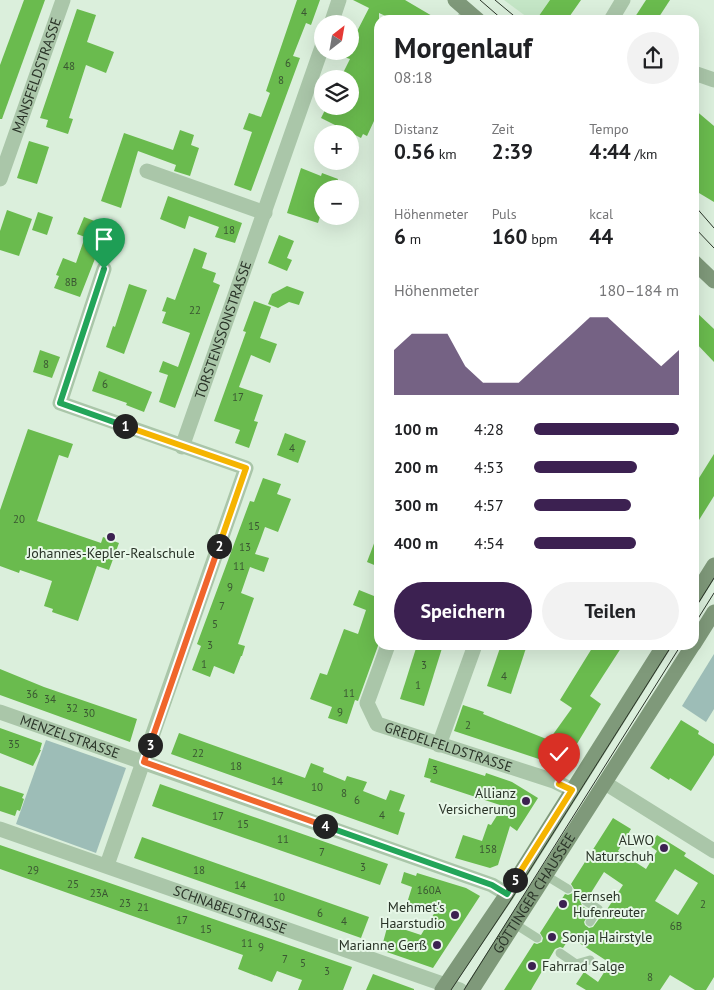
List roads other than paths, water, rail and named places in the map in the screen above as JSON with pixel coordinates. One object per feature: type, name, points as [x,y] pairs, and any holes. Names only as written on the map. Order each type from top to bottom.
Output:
[{"type":"street","name":"MANSFELDSTRASSE","points":[[0,180],[63,0]]},
{"type":"street","points":[[334,15],[339,0]]},
{"type":"street","points":[[614,15],[623,0]]},
{"type":"street","name":"TORSTENSSONSTRASSE","points":[[182,446],[318,60]]},
{"type":"street","points":[[699,75],[714,80]]},
{"type":"street","points":[[147,171],[265,214]]},
{"type":"street","points":[[699,267],[714,281]]},
{"type":"street","points":[[104,269],[60,403],[246,468],[107,865]]},
{"type":"street","points":[[699,589],[714,565]]},
{"type":"street","name":"GÖTTINGER CHAUSSEE","points":[[699,635],[714,612]]},
{"type":"street","name":"GREDELFELDSTRASSE","points":[[386,650],[367,703],[376,724],[554,781],[572,790]]},
{"type":"street","points":[[439,745],[473,650]]},
{"type":"street","name":"GÖTTINGER CHAUSSEE","points":[[449,988],[661,650]]},
{"type":"street","name":"GÖTTINGER CHAUSSEE","points":[[472,990],[689,650]]},
{"type":"street","name":"MENZELSTRASSE","points":[[0,712],[492,885],[507,894]]},
{"type":"street","points":[[605,783],[714,851]]},
{"type":"street","name":"SCHNABELSTRASSE","points":[[0,829],[107,865],[449,988]]},
{"type":"lane","points":[[545,875],[568,889]]},
{"type":"lane","points":[[586,901],[598,909],[590,922]]},
{"type":"lane","points":[[515,924],[537,938]]},
{"type":"lane","points":[[560,953],[576,964],[590,960]]},
{"type":"tram line","points":[[480,0],[497,15]]},
{"type":"tram line","points":[[495,0],[513,15]]},
{"type":"tram line","points":[[699,211],[714,228]]},
{"type":"tram line","points":[[699,232],[714,248]]},
{"type":"tram line","points":[[699,602],[714,578]]},
{"type":"tram line","points":[[699,617],[714,593]]},
{"type":"tram line","points":[[451,990],[509,903],[669,650]]},
{"type":"tram line","points":[[464,990],[678,650]]},
{"type":"place","name":"Johannes-Kepler-Realschule","points":[[111,537]]},
{"type":"place","name":"Allianz Versicherung","points":[[526,801]]},
{"type":"place","name":"ALWO Naturschuh","points":[[664,848]]},
{"type":"place","name":"Fernseh Hufenreuter","points":[[563,904]]},
{"type":"place","name":"Mehmet's Haarstudio","points":[[455,915]]},
{"type":"place","name":"Sonja Hairstyle","points":[[552,937]]},
{"type":"place","name":"Marianne Gerß","points":[[437,945]]},
{"type":"place","name":"Fahrrad Salge","points":[[532,966]]}]
